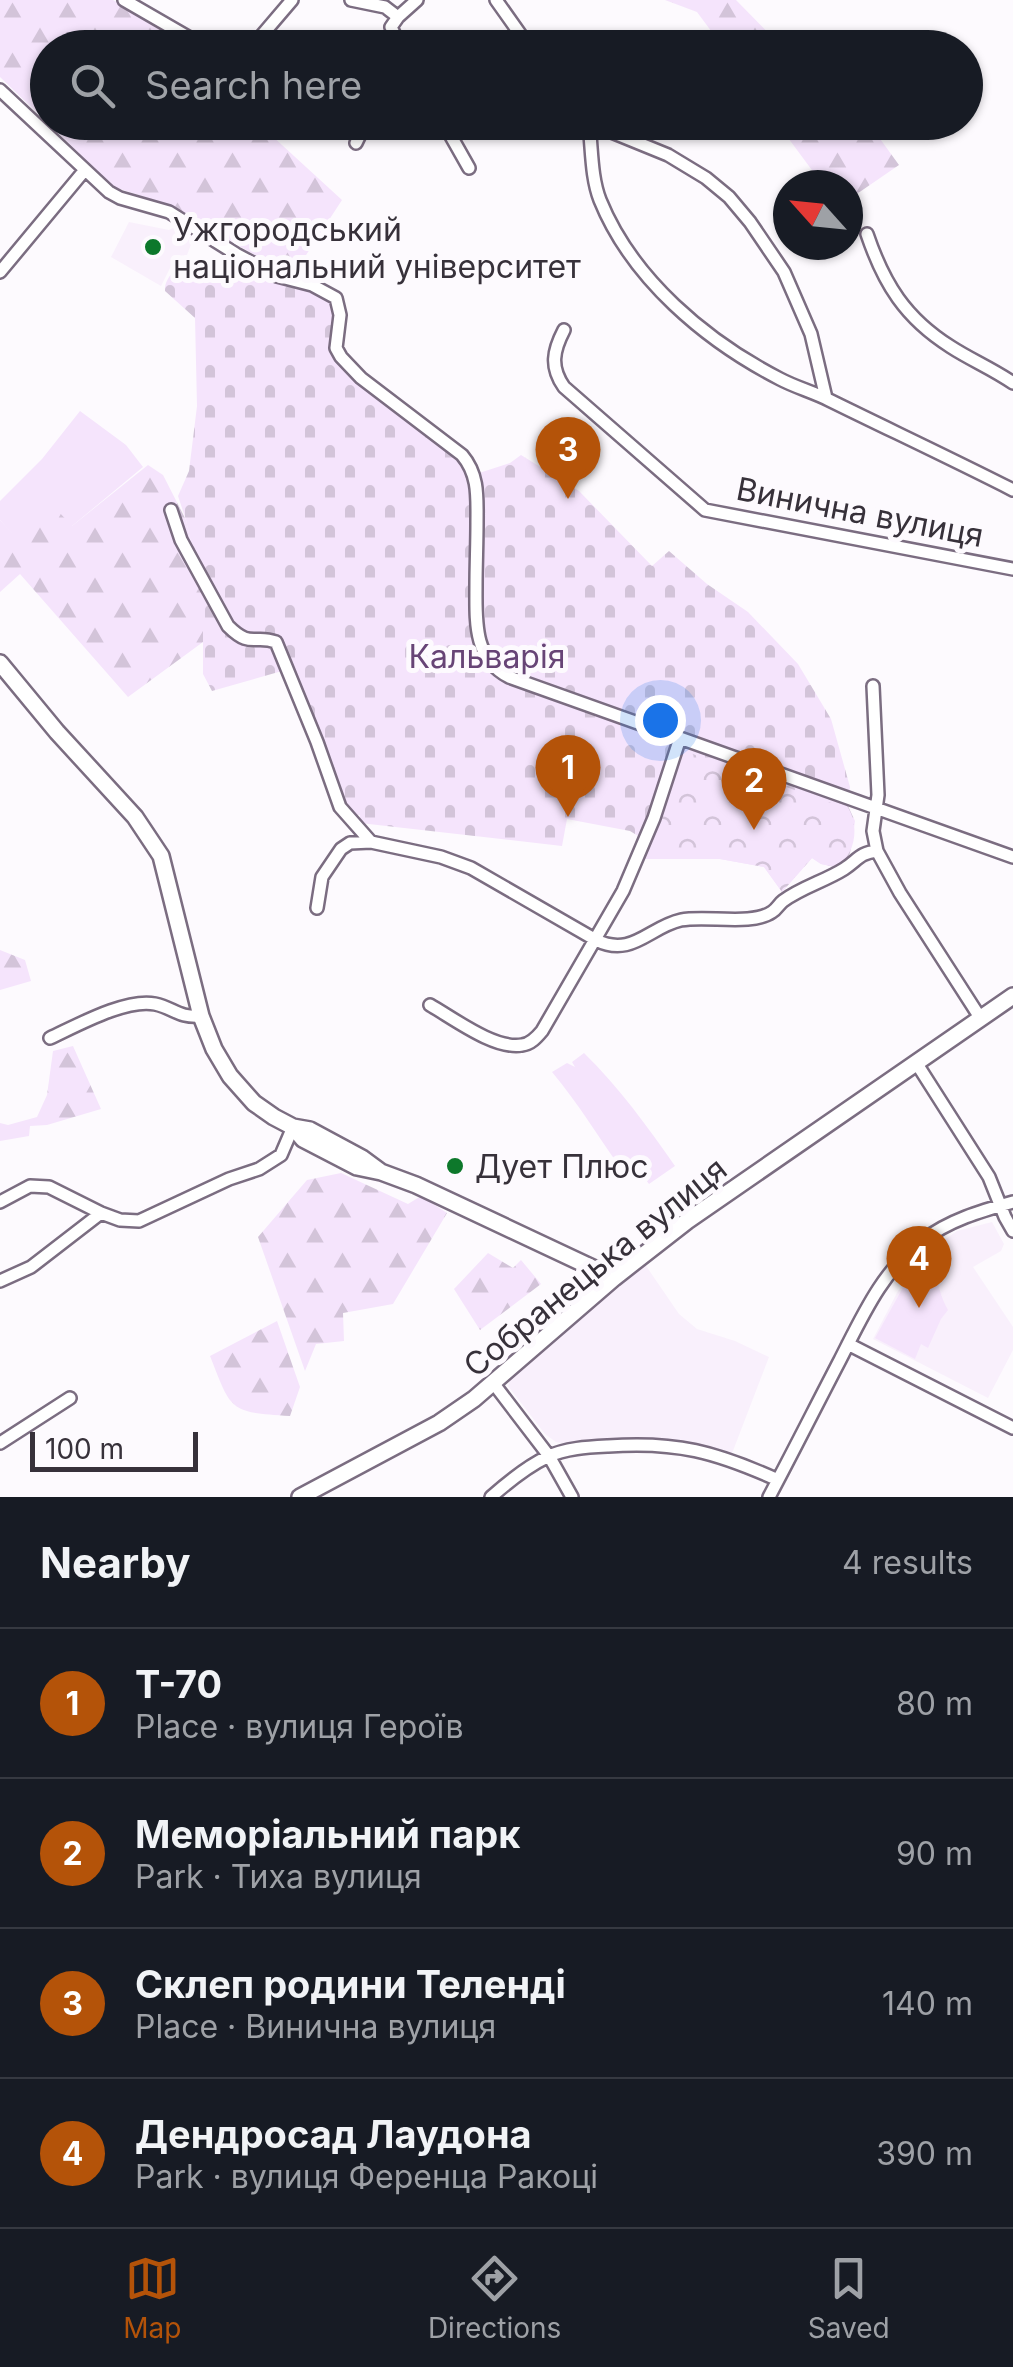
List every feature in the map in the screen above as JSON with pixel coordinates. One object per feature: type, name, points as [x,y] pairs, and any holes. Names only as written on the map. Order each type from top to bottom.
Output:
[{"type":"street","points":[[124,0],[176,30]]},
{"type":"street","points":[[266,30],[292,0]]},
{"type":"street","points":[[351,0],[385,7],[398,17]]},
{"type":"street","points":[[393,30],[398,17],[417,0]]},
{"type":"street","points":[[496,0],[517,30]]},
{"type":"street","points":[[0,90],[30,119]]},
{"type":"street","points":[[52,140],[108,192],[169,212],[220,246],[278,276],[312,285],[336,298],[340,315],[336,348],[340,357],[361,378],[438,435],[474,472],[476,630],[485,655],[497,671],[1013,856]]},
{"type":"street","points":[[453,140],[469,168]]},
{"type":"street","points":[[590,140],[596,188],[616,235],[657,286],[696,324],[784,382],[826,398],[1013,490]]},
{"type":"street","points":[[633,140],[706,178],[750,222],[784,272],[802,309],[826,398]]},
{"type":"street","points":[[0,272],[84,170]]},
{"type":"street","points":[[867,234],[896,298],[921,326],[1013,382]]},
{"type":"street","name":"Винична вулиця","points":[[564,330],[553,350],[555,368],[564,387],[706,510],[1013,569]]},
{"type":"street","points":[[171,510],[181,540],[228,626],[248,640],[276,642],[340,807],[371,842]]},
{"type":"street","points":[[0,663],[135,817],[161,856],[201,1016],[214,1049],[242,1092],[254,1104],[293,1127],[303,1139],[357,1168],[416,1185],[614,1278]]},
{"type":"street","points":[[873,686],[878,795],[872,831],[877,851],[981,1019]]},
{"type":"street","points":[[430,1005],[480,1034],[522,1046],[534,1041],[624,890],[680,738]]},
{"type":"street","points":[[317,908],[322,878],[342,849],[350,843],[371,842],[441,857],[470,868],[596,940],[623,946],[686,919],[744,918],[771,913],[782,902],[845,868],[866,852],[877,851]]},
{"type":"street","name":"Собранецька вулиця","points":[[300,1497],[439,1423],[494,1384],[614,1278],[686,1221],[1013,996]]},
{"type":"street","points":[[50,1038],[98,1016],[143,1004],[154,1004],[186,1017],[201,1016]]},
{"type":"street","points":[[917,1064],[973,1149],[1013,1231]]},
{"type":"street","points":[[0,1202],[30,1186],[50,1187],[101,1213],[139,1222],[229,1179],[260,1169],[281,1154],[293,1127]]},
{"type":"street","points":[[770,1497],[871,1299],[899,1261],[920,1242],[956,1220],[1013,1202]]},
{"type":"street","points":[[0,1281],[31,1267],[101,1213]]},
{"type":"street","points":[[848,1344],[1013,1428]]},
{"type":"street","points":[[494,1384],[549,1456],[572,1497]]},
{"type":"street","points":[[0,1442],[70,1398]]},
{"type":"street","points":[[491,1497],[549,1456],[584,1447],[670,1445],[740,1462],[778,1480]]},
{"type":"shaded area","name":"Ужгородський національний університет","points":[[129,222],[169,230],[177,226],[193,239],[187,255],[176,256],[161,286],[111,257]]},
{"type":"shaded area","points":[[992,1222],[1004,1244],[1001,1251],[973,1267],[1013,1327],[1013,1350],[988,1398],[873,1339],[898,1291],[926,1253],[957,1231]]},
{"type":"shaded area","points":[[642,1260],[679,1314],[697,1329],[769,1357],[731,1456],[653,1439],[556,1442],[545,1434],[508,1386],[511,1376]]},
{"type":"green space","points":[[0,0],[113,0],[165,30],[30,30],[30,106],[0,77]]},
{"type":"green space","points":[[665,0],[736,0],[765,30],[710,30],[697,12]]},
{"type":"green space","points":[[65,140],[277,140],[342,200],[295,272],[270,264],[172,206],[114,187]]},
{"type":"green space","points":[[790,140],[881,140],[899,165],[863,190],[863,170],[812,170]]},
{"type":"green space","name":"Кальварія","points":[[187,261],[203,262],[227,277],[237,262],[328,296],[336,306],[333,348],[460,458],[473,475],[510,463],[521,455],[579,491],[652,566],[669,551],[748,612],[798,664],[831,719],[850,787],[848,806],[855,821],[846,861],[835,867],[812,858],[782,892],[764,867],[720,859],[644,859],[648,842],[630,831],[567,819],[562,846],[360,823],[360,815],[349,815],[341,802],[294,671],[212,691],[203,674],[203,596],[178,496],[189,471],[197,406],[195,318],[165,291],[169,277]]},
{"type":"green space","points":[[80,411],[126,445],[143,467],[72,526],[14,536],[0,520],[0,501],[42,459]]},
{"type":"green space","points":[[148,465],[163,475],[186,520],[203,596],[203,642],[128,697],[20,574],[0,592],[0,520],[14,535],[46,498],[72,526]]},
{"type":"green space","points":[[687,752],[847,806],[854,822],[854,840],[848,856],[835,867],[812,858],[782,892],[764,867],[720,859],[644,859]]},
{"type":"green space","points":[[0,950],[25,960],[31,981],[0,990]]},
{"type":"green space","points":[[73,1046],[101,1109],[30,1126],[29,1136],[0,1141],[0,1123],[8,1125],[37,1117],[47,1095],[53,1051]]},
{"type":"green space","points":[[584,1053],[621,1093],[675,1166],[649,1184],[640,1172],[625,1174],[552,1072],[567,1063],[575,1067],[572,1062]]},
{"type":"green space","points":[[341,1173],[408,1204],[421,1196],[447,1213],[393,1304],[343,1313],[344,1341],[316,1344],[305,1371],[258,1237],[307,1180]]},
{"type":"green space","points":[[929,1252],[948,1310],[928,1348],[921,1344],[915,1359],[875,1338],[911,1273]]},
{"type":"green space","points":[[488,1253],[513,1268],[521,1260],[541,1284],[480,1330],[454,1289]]},
{"type":"green space","points":[[277,1321],[300,1387],[290,1416],[255,1413],[235,1405],[210,1356]]},
{"type":"place","name":"Ужгородський національний університет","points":[[153,247]]},
{"type":"place","name":"Склеп родини Теленді","points":[[568,499]]},
{"type":"place","name":"Т-70","points":[[568,817]]},
{"type":"place","name":"Меморіальний парк","points":[[754,830]]},
{"type":"place","name":"Дует Плюс","points":[[455,1166]]},
{"type":"place","name":"Дендросад Лаудона","points":[[919,1308]]}]
